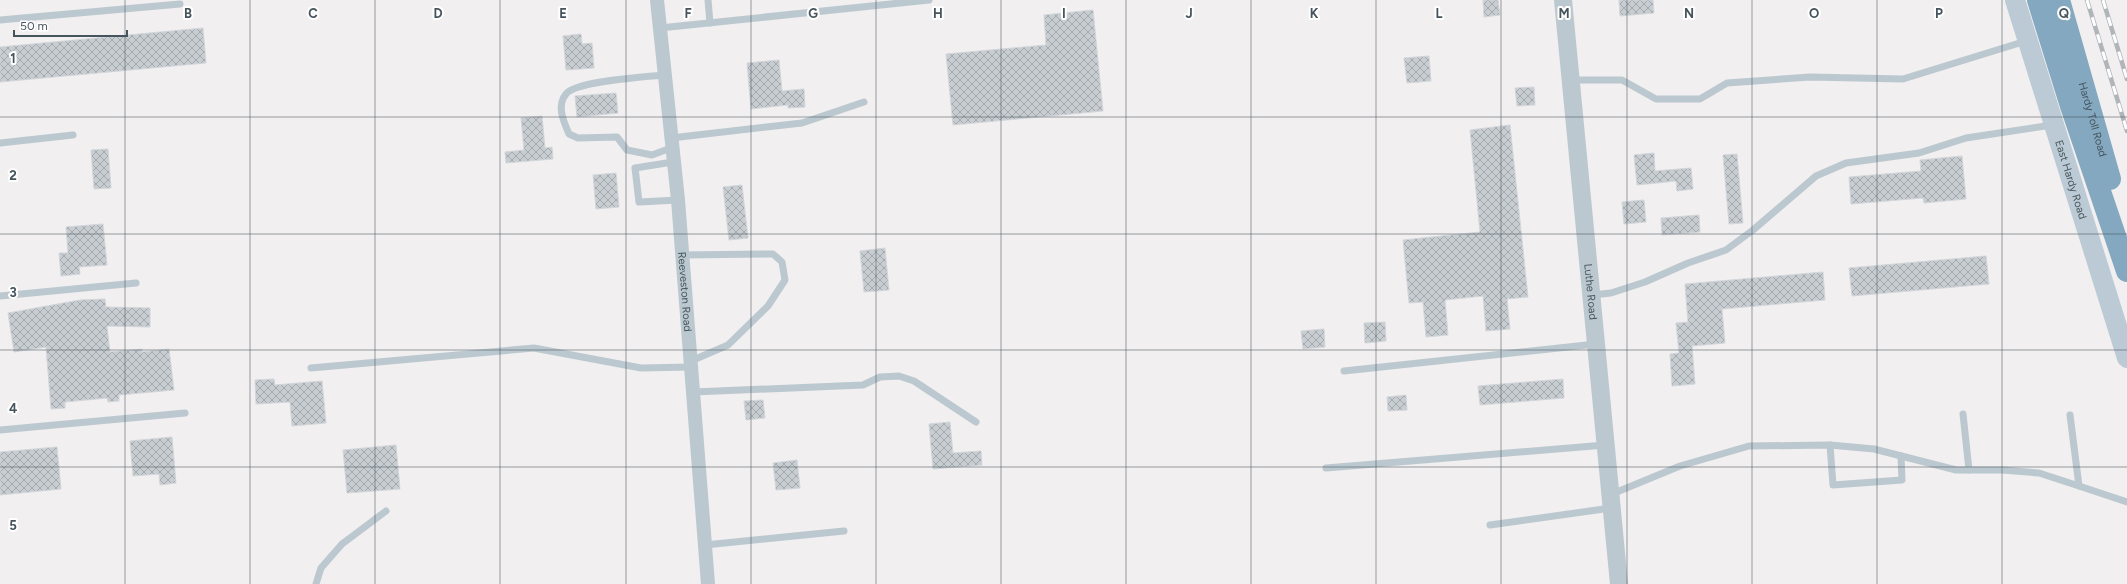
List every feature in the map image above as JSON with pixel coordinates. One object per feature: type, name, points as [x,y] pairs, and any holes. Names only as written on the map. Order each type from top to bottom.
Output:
[{"type":"highway","points":[[2038,0],[2070,106],[2127,271]]},
{"type":"highway","name":"Hardy Toll Road","points":[[2058,0],[2127,239]]},
{"type":"main road","name":"East Hardy Road","points":[[2015,0],[2127,358]]},
{"type":"street","name":"Reeveston Road","points":[[657,0],[678,200],[708,584]]},
{"type":"street","name":"Luthe Road","points":[[1564,0],[1619,584]]},
{"type":"lane","points":[[708,0],[710,23]]},
{"type":"lane","points":[[660,28],[929,0]]},
{"type":"lane","points":[[0,20],[180,4]]},
{"type":"lane","points":[[1571,80],[1622,80],[1656,98],[1700,99],[1727,83],[1810,77],[1903,79],[2028,41]]},
{"type":"lane","points":[[664,75],[598,82],[578,87],[566,93],[562,102],[562,118],[569,134],[578,138],[617,137],[627,150],[652,155],[671,143],[802,123],[864,102]]},
{"type":"lane","points":[[1592,295],[1611,292],[1645,282],[1688,263],[1726,250],[1753,230],[1816,176],[1846,163],[1919,153],[1966,138],[2054,125]]},
{"type":"lane","points":[[0,143],[73,135]]},
{"type":"lane","points":[[673,162],[635,168],[639,202],[678,200]]},
{"type":"lane","points":[[311,368],[534,348],[641,368],[691,364],[728,345],[768,306],[785,280],[782,262],[773,254],[682,255]]},
{"type":"lane","points":[[0,296],[136,283]]},
{"type":"lane","points":[[1344,371],[1596,344]]},
{"type":"lane","points":[[693,392],[863,385],[880,377],[899,376],[914,381],[976,422]]},
{"type":"lane","points":[[0,430],[185,413]]},
{"type":"lane","points":[[1963,414],[1970,470]]},
{"type":"lane","points":[[2070,415],[2079,486]]},
{"type":"lane","points":[[1326,468],[1606,445]]},
{"type":"lane","points":[[1830,445],[1833,485],[1902,480],[1901,456]]},
{"type":"lane","points":[[1490,525],[1611,501],[1680,466],[1749,446],[1830,445],[1874,449],[1956,470],[2039,474],[2127,502]]},
{"type":"lane","points":[[316,584],[321,568],[342,544],[386,511]]},
{"type":"lane","points":[[705,545],[844,531]]},
{"type":"building","points":[[1483,0],[1498,0],[1500,15],[1484,17]]},
{"type":"building","points":[[1619,0],[1653,0],[1654,13],[1620,16]]},
{"type":"building","points":[[1093,10],[1103,111],[953,125],[946,54],[1046,45],[1044,15]]},
{"type":"building","points":[[203,28],[206,63],[0,82],[0,47]]},
{"type":"building","points":[[581,34],[582,44],[592,43],[594,68],[566,70],[563,36]]},
{"type":"building","points":[[1429,56],[1431,81],[1407,83],[1404,58]]},
{"type":"building","points":[[779,60],[782,91],[804,89],[805,107],[788,108],[788,105],[751,109],[747,63]]},
{"type":"building","points":[[1534,87],[1535,105],[1517,106],[1515,88]]},
{"type":"building","points":[[616,93],[618,113],[577,117],[575,96]]},
{"type":"building","points":[[542,116],[545,148],[552,147],[553,159],[506,163],[505,152],[524,150],[521,118]]},
{"type":"building","points":[[1510,125],[1528,297],[1507,299],[1510,329],[1486,331],[1483,296],[1445,300],[1448,335],[1426,337],[1423,302],[1409,303],[1403,240],[1480,232],[1470,130]]},
{"type":"building","points":[[108,149],[111,188],[94,189],[91,150]]},
{"type":"building","points":[[1654,153],[1655,171],[1691,168],[1693,189],[1677,191],[1676,181],[1637,185],[1634,155]]},
{"type":"building","points":[[1737,154],[1743,223],[1729,224],[1723,155]]},
{"type":"building","points":[[1962,156],[1966,199],[1924,203],[1923,198],[1851,204],[1849,177],[1921,171],[1920,160]]},
{"type":"building","points":[[616,173],[619,207],[596,209],[593,175]]},
{"type":"building","points":[[742,185],[748,238],[729,240],[723,187]]},
{"type":"building","points":[[1644,200],[1646,222],[1624,224],[1622,202]]},
{"type":"building","points":[[1699,215],[1700,232],[1662,235],[1661,218]]},
{"type":"building","points":[[103,224],[107,265],[79,267],[80,274],[61,276],[59,253],[68,253],[66,227]]},
{"type":"building","points":[[885,248],[889,290],[864,292],[860,251]]},
{"type":"building","points":[[1986,256],[1989,284],[1852,296],[1849,268]]},
{"type":"building","points":[[1823,272],[1825,300],[1722,309],[1725,343],[1692,346],[1695,384],[1672,386],[1670,354],[1679,353],[1676,323],[1688,322],[1685,284]]},
{"type":"building","points":[[105,299],[106,307],[150,308],[150,327],[107,326],[110,352],[142,349],[142,352],[169,349],[174,390],[119,395],[119,401],[108,402],[107,398],[65,402],[65,408],[51,409],[46,347],[14,352],[8,313],[80,300]]},
{"type":"building","points":[[1385,322],[1386,341],[1365,343],[1364,323]]},
{"type":"building","points":[[1324,329],[1325,347],[1303,349],[1301,331]]},
{"type":"building","points":[[274,379],[275,385],[322,381],[326,423],[292,426],[290,402],[256,404],[255,380]]},
{"type":"building","points":[[1563,379],[1564,398],[1480,405],[1478,386]]},
{"type":"building","points":[[1406,395],[1407,410],[1388,411],[1387,397]]},
{"type":"building","points":[[763,400],[765,418],[746,420],[744,401]]},
{"type":"building","points":[[950,422],[953,453],[981,451],[982,465],[933,469],[929,424]]},
{"type":"building","points":[[172,437],[176,483],[160,485],[159,474],[133,476],[130,441]]},
{"type":"building","points":[[396,445],[400,489],[347,493],[343,450]]},
{"type":"building","points":[[57,447],[61,489],[0,495],[0,452]]},
{"type":"building","points":[[797,460],[800,488],[776,490],[773,463]]},
{"type":"railway","points":[[2087,0],[2127,131]]},
{"type":"railway","points":[[2103,0],[2127,79]]}]
